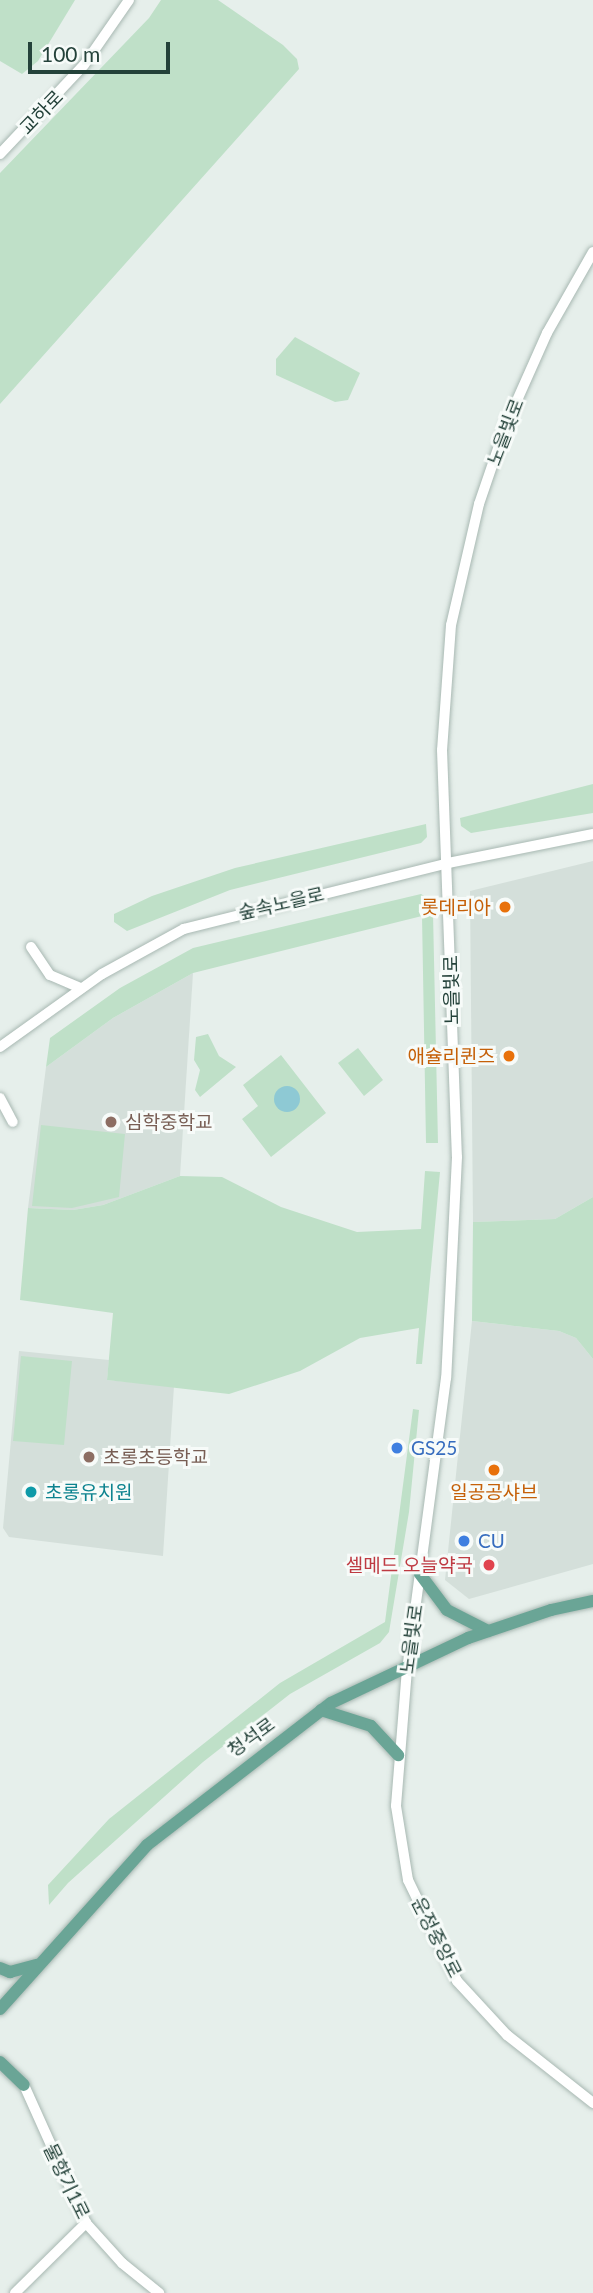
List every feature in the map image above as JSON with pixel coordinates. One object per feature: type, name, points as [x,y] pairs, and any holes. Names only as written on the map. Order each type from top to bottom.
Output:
[{"type":"main road","points":[[420,1574],[447,1610],[488,1631]]},
{"type":"main road","name":"청석로","points":[[0,2008],[147,1845],[321,1710],[488,1631],[593,1601]]},
{"type":"main road","points":[[321,1710],[371,1726],[398,1755]]},
{"type":"main road","points":[[0,1968],[10,1972],[37,1965]]},
{"type":"main road","points":[[0,2062],[24,2085]]},
{"type":"street","name":"교하로","points":[[0,154],[84,65],[129,0]]},
{"type":"street","name":"노을빛로","points":[[398,1755],[446,1378],[457,1157],[443,692],[451,625],[476,517],[506,425],[547,332],[593,252]]},
{"type":"street","name":"숲속노을로","points":[[0,1047],[81,988],[184,929],[449,863],[593,834]]},
{"type":"street","points":[[31,947],[50,975],[81,988]]},
{"type":"street","points":[[0,1098],[13,1122]]},
{"type":"street","name":"운정중앙로","points":[[398,1755],[396,1806],[408,1880],[457,1981],[507,2035],[574,2092],[593,2102]]},
{"type":"street","name":"물향기1로","points":[[24,2085],[86,2224],[122,2263],[159,2293]]},
{"type":"street","points":[[15,2293],[86,2224]]},
{"type":"shaded area","points":[[593,861],[593,1197],[555,1219],[473,1222],[470,891]]},
{"type":"shaded area","name":"심학중학교","points":[[193,973],[180,1176],[103,1205],[73,1210],[28,1208],[46,1067],[113,1018]]},
{"type":"shaded area","points":[[472,1321],[559,1331],[576,1338],[593,1359],[593,1564],[469,1599],[445,1580]]},
{"type":"shaded area","name":"초롱초등학교","points":[[19,1351],[109,1360],[107,1380],[174,1386],[163,1556],[9,1537],[3,1528]]},
{"type":"green space","points":[[0,0],[75,0],[38,61],[22,74],[0,61]]},
{"type":"green space","points":[[161,0],[218,0],[283,45],[297,59],[299,69],[0,404],[0,173],[149,18]]},
{"type":"green space","points":[[295,337],[360,373],[348,400],[335,402],[276,375],[276,359]]},
{"type":"green space","points":[[593,784],[593,813],[471,833],[461,826],[460,818]]},
{"type":"green space","points":[[426,824],[427,837],[421,843],[230,890],[127,931],[114,922],[114,914],[152,896],[235,868]]},
{"type":"green space","points":[[421,894],[431,900],[433,913],[438,1143],[426,1143],[422,916],[193,973],[113,1018],[46,1067],[50,1038],[120,988],[193,948]]},
{"type":"green space","points":[[208,1034],[219,1056],[236,1067],[200,1097],[195,1090],[200,1070],[194,1060],[196,1037]]},
{"type":"green space","points":[[358,1048],[383,1080],[364,1096],[338,1063]]},
{"type":"green space","points":[[281,1055],[326,1113],[271,1157],[242,1119],[258,1106],[243,1085]]},
{"type":"green space","points":[[41,1125],[125,1134],[119,1197],[72,1208],[32,1206]]},
{"type":"green space","points":[[425,1171],[440,1172],[422,1364],[416,1364],[419,1328],[360,1338],[300,1371],[229,1394],[107,1380],[113,1313],[20,1300],[28,1208],[73,1210],[103,1205],[180,1176],[222,1177],[281,1207],[357,1232],[421,1229]]},
{"type":"green space","points":[[593,1197],[593,1359],[576,1338],[559,1331],[472,1321],[473,1222],[555,1219]]},
{"type":"green space","points":[[21,1356],[72,1361],[64,1445],[13,1441]]},
{"type":"green space","points":[[413,1409],[419,1410],[409,1512],[389,1632],[380,1643],[290,1694],[203,1762],[68,1883],[49,1905],[48,1885],[109,1819],[280,1683],[385,1622]]},
{"type":"water","points":[[287,1086],[296,1090],[300,1099],[296,1108],[287,1112],[278,1108],[274,1099],[278,1090]]},
{"type":"place","name":"롯데리아","points":[[505,907]]},
{"type":"place","name":"애슐리퀸즈","points":[[509,1056]]},
{"type":"place","name":"심학중학교","points":[[111,1122]]},
{"type":"place","name":"GS25","points":[[397,1448]]},
{"type":"place","name":"초롱초등학교","points":[[89,1457]]},
{"type":"place","name":"일공공샤브","points":[[494,1470]]},
{"type":"place","name":"초롱유치원","points":[[31,1492]]},
{"type":"place","name":"CU","points":[[464,1541]]},
{"type":"place","name":"셀메드 오늘약국","points":[[489,1565]]}]
